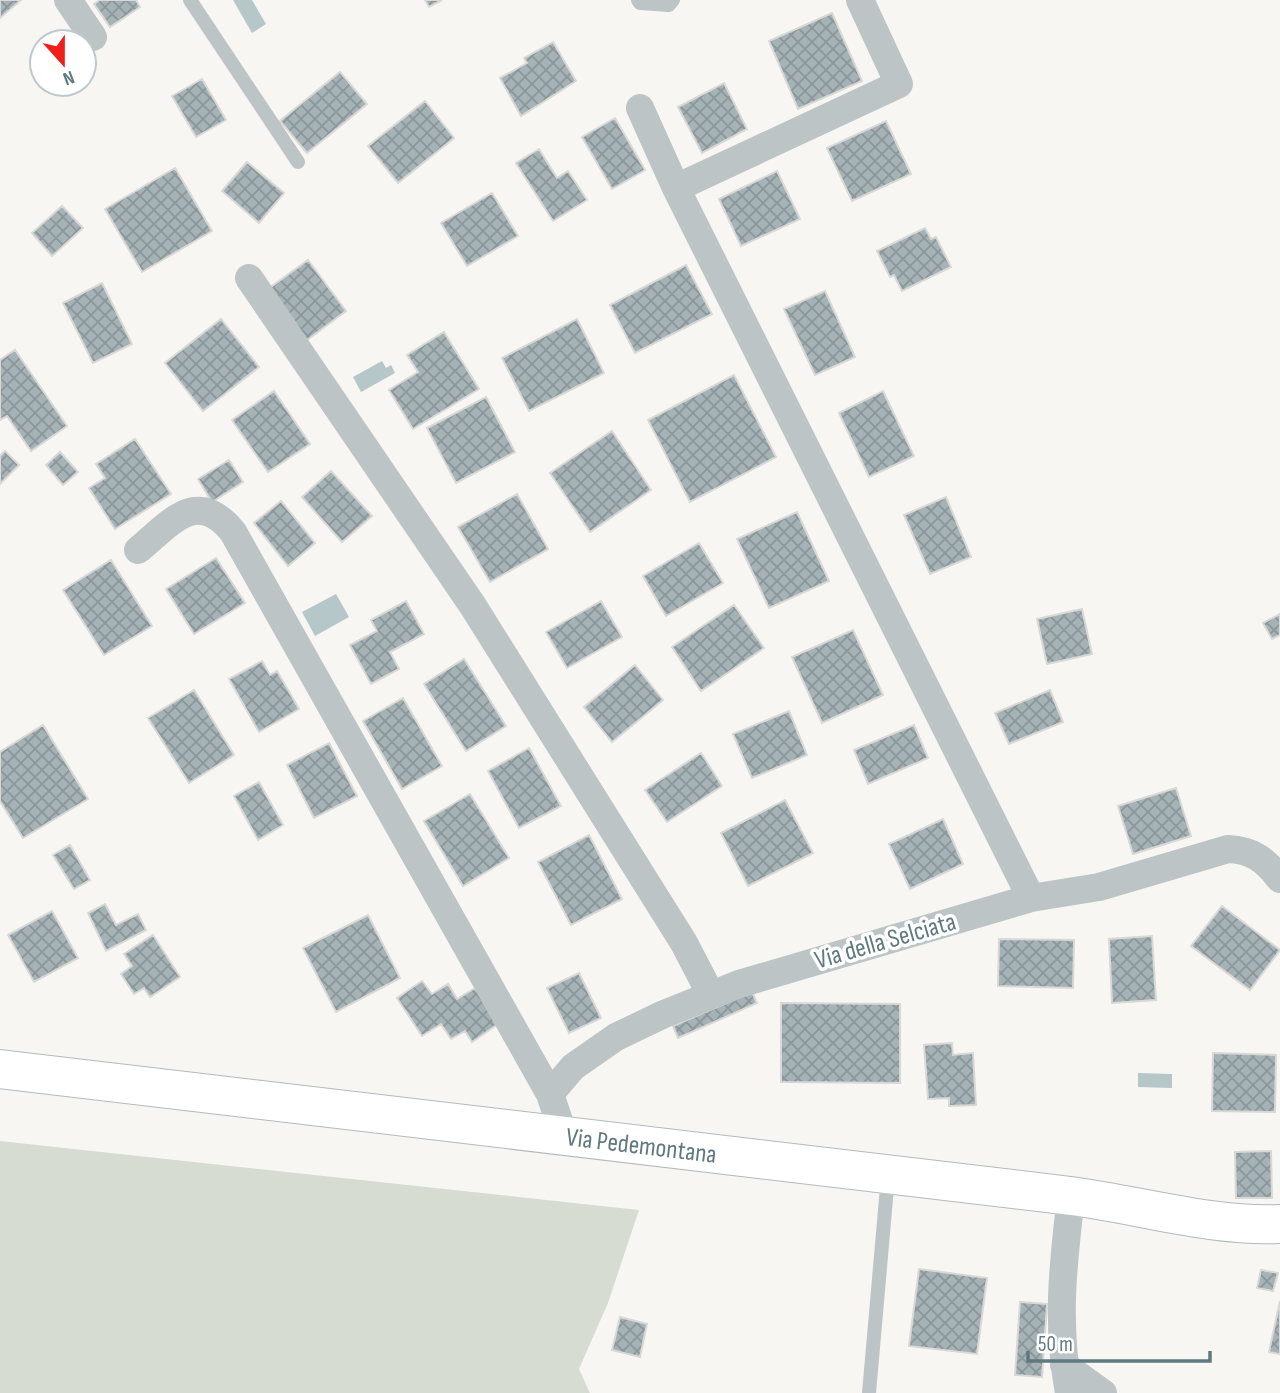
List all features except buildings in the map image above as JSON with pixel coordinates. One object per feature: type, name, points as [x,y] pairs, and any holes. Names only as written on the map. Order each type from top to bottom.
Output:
[{"type":"street","points":[[68,0],[87,28]]},
{"type":"street","points":[[676,188],[899,84],[860,0]]},
{"type":"street","points":[[640,108],[676,188],[1031,898]]},
{"type":"street","points":[[249,278],[474,606],[684,943],[710,995]]},
{"type":"street","points":[[138,550],[178,518],[197,510],[216,514],[233,532],[550,1094],[564,1136]]},
{"type":"street","name":"Via della Selciata","points":[[550,1094],[573,1067],[592,1052],[643,1024],[710,995],[836,953],[1031,898],[1099,887],[1228,849],[1241,849],[1260,857],[1280,879]]},
{"type":"street","name":"Via Pedemontana","points":[[0,1069],[1136,1204],[1229,1223],[1280,1224]]},
{"type":"street","points":[[1069,1393],[1064,1365],[1060,1291],[1071,1196]]},
{"type":"street","points":[[1064,1365],[1103,1393]]},
{"type":"lane","points":[[190,0],[298,162]]},
{"type":"lane","points":[[638,0],[640,3],[669,5],[673,0]]},
{"type":"lane","points":[[869,1393],[888,1174]]},
{"type":"shaded area","points":[[233,0],[252,0],[266,24],[252,33]]},
{"type":"shaded area","points":[[382,361],[386,368],[391,365],[395,373],[361,392],[353,377]]},
{"type":"shaded area","points":[[336,594],[349,617],[315,636],[302,612]]},
{"type":"shaded area","points":[[1138,1073],[1172,1074],[1172,1088],[1138,1087]]},
{"type":"shaded area","points":[[0,1141],[639,1210],[608,1303],[579,1369],[590,1393],[0,1393]]}]
